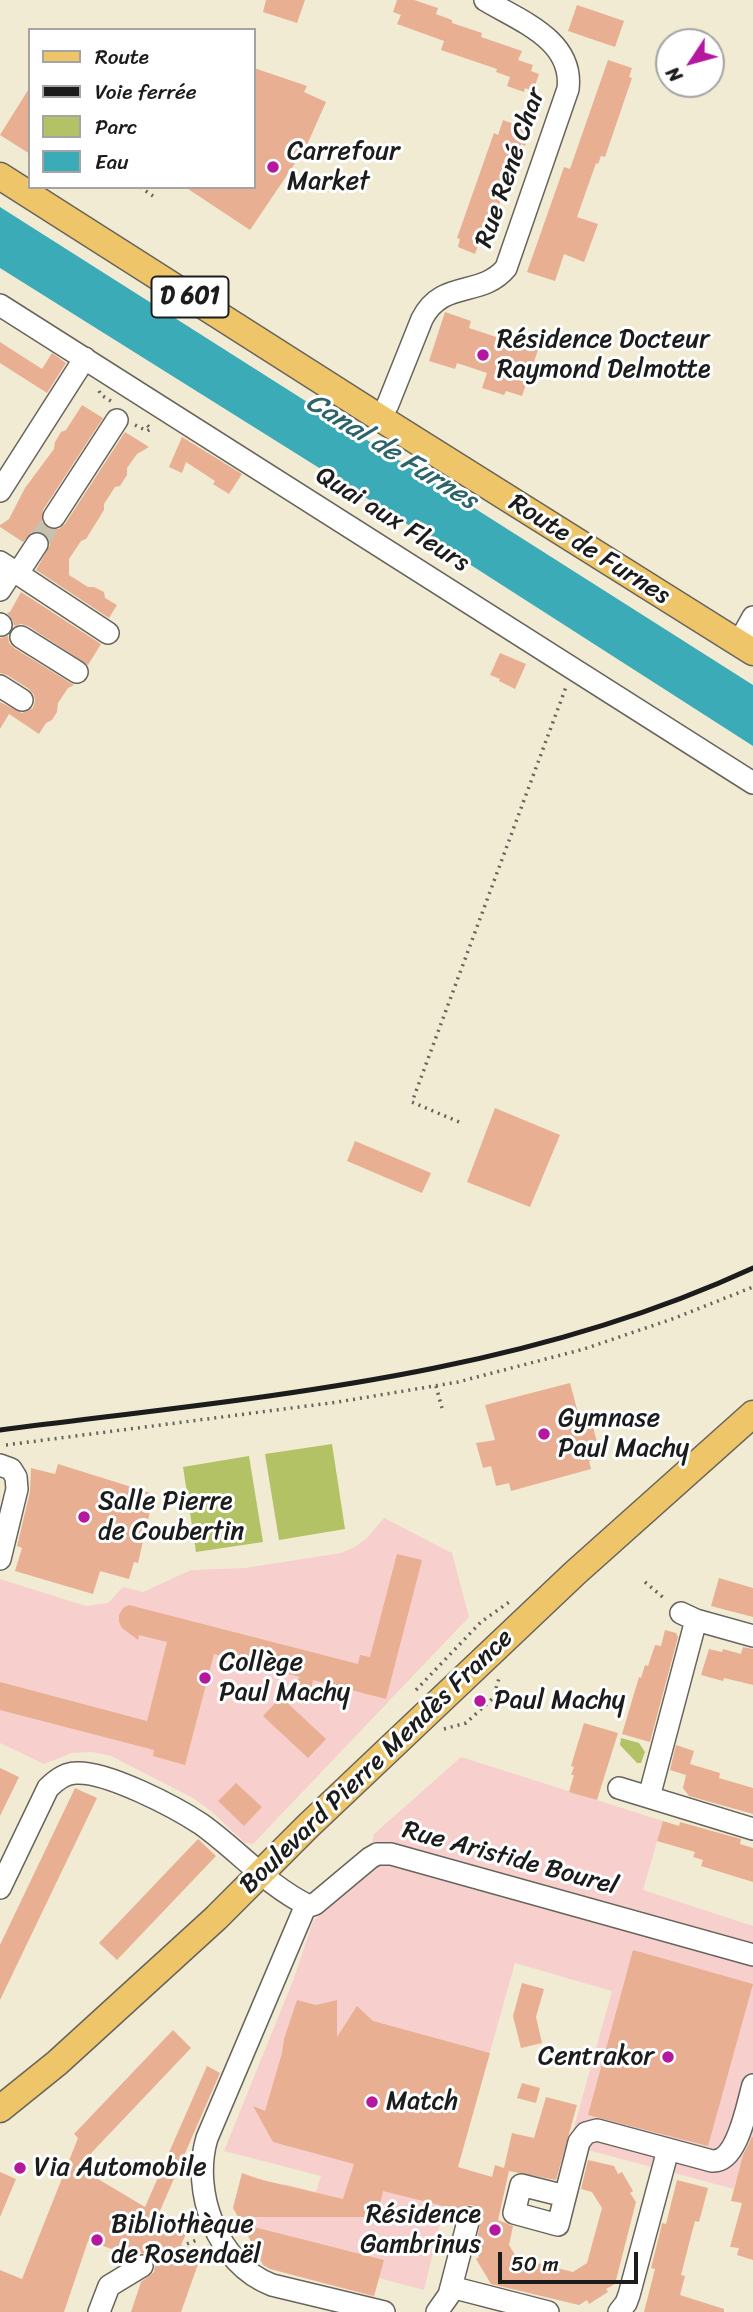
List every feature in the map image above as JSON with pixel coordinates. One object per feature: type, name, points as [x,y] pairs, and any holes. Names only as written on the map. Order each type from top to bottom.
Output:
[{"type":"main road","points":[[0,157],[28,175]]},
{"type":"main road","name":"Route de Furnes","points":[[0,176],[749,635]]},
{"type":"main road","name":"Route de Furnes","points":[[50,189],[384,411]]},
{"type":"main road","name":"Boulevard Pierre Mendès France","points":[[0,2127],[265,1879],[619,1532],[753,1414]]},
{"type":"main road","name":"Boulevard Pierre Mendès France","points":[[0,2109],[63,2057],[216,1918],[265,1879],[429,1733],[662,1515],[753,1435]]},
{"type":"street","name":"Rue René Char","points":[[384,411],[429,307],[452,291],[487,284],[506,268],[568,89],[567,66],[556,45],[485,0]]},
{"type":"street","name":"Quai aux Fleurs","points":[[0,305],[753,783]]},
{"type":"street","points":[[0,491],[85,359]]},
{"type":"street","points":[[54,517],[117,421]]},
{"type":"street","points":[[0,590],[10,568],[37,544]]},
{"type":"street","points":[[10,568],[108,633]]},
{"type":"street","points":[[21,637],[77,672]]},
{"type":"street","points":[[0,686],[22,700]]},
{"type":"street","points":[[0,1465],[11,1469],[17,1482],[0,1559]]},
{"type":"street","points":[[649,1797],[688,1616],[753,1636]]},
{"type":"street","points":[[0,1888],[48,1788],[72,1773],[95,1775],[117,1782],[187,1816],[214,1834],[265,1879],[306,1905],[210,2130],[201,2171],[204,2197],[218,2232],[242,2267],[256,2279],[384,2312]]},
{"type":"street","points":[[619,1788],[753,1829]]},
{"type":"street","name":"Rue Aristide Bourel","points":[[306,1905],[314,1905],[370,1858],[377,1854],[391,1854],[753,1955]]},
{"type":"street","points":[[565,2196],[579,2142],[592,2130],[717,2162],[727,2158],[737,2138],[753,2085]]},
{"type":"street","points":[[619,2312],[629,2295],[668,2150]]},
{"type":"street","points":[[437,2312],[451,2287],[468,2218]]},
{"type":"street","points":[[99,2312],[109,2286],[142,2266]]},
{"type":"street","points":[[451,2287],[548,2312]]},
{"type":"path","points":[[144,189],[153,196]]},
{"type":"path","points":[[459,1122],[412,1102],[574,669]]},
{"type":"path","points":[[0,1446],[338,1402],[436,1386],[522,1367],[584,1349],[695,1311],[753,1287]]},
{"type":"path","points":[[436,1386],[442,1408]]},
{"type":"path","points":[[645,1582],[688,1616]]},
{"type":"path","points":[[429,1733],[466,1723],[492,1698],[504,1662]]},
{"type":"shaded area","name":"Collège Paul Machy","points":[[384,1518],[452,1553],[469,1617],[253,1844],[245,1843],[193,1798],[111,1756],[92,1752],[72,1753],[44,1764],[0,1743],[0,1579],[86,1606],[108,1603],[123,1587],[143,1592],[191,1570],[245,1568],[341,1553],[366,1539]]},
{"type":"shaded area","points":[[461,1757],[663,1821],[643,1890],[753,1926],[753,2141],[747,2141],[734,2189],[569,2145],[612,1991],[515,1963],[444,2208],[424,2290],[379,2278],[374,2297],[278,2271],[279,2266],[255,2259],[256,2250],[233,2208],[242,2173],[283,2186],[284,2184],[316,2192],[321,2176],[224,2151],[294,1978],[313,1921],[367,1870],[374,1834]]},
{"type":"green space","points":[[332,1444],[345,1529],[279,1540],[265,1454]]},
{"type":"green space","points":[[249,1456],[263,1542],[196,1552],[183,1467]]},
{"type":"green space","points":[[621,1738],[639,1743],[645,1752],[641,1763],[637,1763],[620,1745]]},
{"type":"water","points":[[0,207],[753,685],[753,746],[332,476],[0,268]]},
{"type":"building","points":[[266,0],[305,0],[297,23],[263,12]]},
{"type":"building","points":[[397,0],[414,0],[438,8],[436,14],[452,20],[452,23],[482,33],[481,37],[522,51],[518,60],[533,65],[531,71],[539,74],[533,91],[525,88],[524,92],[507,86],[510,77],[496,72],[497,69],[441,50],[444,41],[397,24],[401,15],[393,12]]},
{"type":"building","points":[[577,5],[624,21],[615,47],[568,31]]},
{"type":"building","points":[[608,60],[632,68],[629,77],[632,78],[605,157],[601,156],[598,164],[596,163],[577,217],[598,224],[584,262],[564,254],[555,281],[527,272],[564,167],[570,169]]},
{"type":"building","name":"Carrefour Market","points":[[256,69],[307,86],[304,92],[326,102],[306,147],[250,230],[188,189],[256,189]]},
{"type":"building","points":[[28,90],[28,153],[0,135]]},
{"type":"building","points":[[503,120],[530,130],[525,146],[521,144],[484,247],[478,245],[475,254],[458,247],[460,239],[457,238],[494,133],[498,135]]},
{"type":"building","name":"Résidence Docteur Raymond Delmotte","points":[[445,312],[471,321],[469,328],[499,338],[501,333],[538,350],[522,396],[506,391],[504,395],[482,388],[487,373],[457,363],[455,369],[429,361]]},
{"type":"building","points":[[0,342],[42,369],[52,353],[66,363],[47,393],[0,363]]},
{"type":"building","points":[[82,405],[103,418],[43,510],[42,522],[47,528],[59,529],[65,524],[125,432],[149,447],[137,454],[127,468],[127,475],[120,486],[115,487],[86,539],[81,541],[69,559],[69,575],[88,587],[104,592],[105,598],[117,605],[109,618],[36,570],[50,545],[45,533],[32,532],[23,542],[0,527],[9,519],[25,488]]},
{"type":"building","points":[[182,437],[242,474],[229,494],[186,462],[182,473],[169,467]]},
{"type":"building","points":[[21,592],[101,644],[88,665],[28,626],[14,626],[7,613]]},
{"type":"building","points":[[8,636],[9,643],[14,648],[74,685],[68,688],[58,703],[52,720],[46,723],[39,734],[9,714],[0,729],[0,702],[22,713],[33,708],[35,701],[29,689],[0,673],[0,638]]},
{"type":"building","points":[[500,653],[526,664],[515,689],[490,675]]},
{"type":"building","points":[[495,1108],[560,1135],[530,1207],[467,1182]]},
{"type":"building","points":[[355,1141],[431,1173],[422,1193],[347,1161]]},
{"type":"building","name":"Gymnase Paul Machy","points":[[570,1383],[582,1428],[593,1427],[601,1457],[589,1461],[591,1469],[511,1491],[509,1483],[496,1486],[491,1466],[483,1468],[476,1443],[495,1440],[485,1405]]},
{"type":"building","name":"Salle Pierre de Coubertin","points":[[58,1464],[154,1494],[138,1563],[134,1562],[129,1579],[100,1571],[93,1594],[15,1571],[22,1548],[17,1546],[30,1492],[31,1468],[55,1474]]},
{"type":"building","points":[[397,1554],[422,1560],[386,1699],[313,1680],[310,1696],[288,1690],[300,1677],[214,1654],[185,1765],[153,1756],[154,1750],[0,1710],[0,1682],[147,1721],[167,1642],[139,1635],[138,1640],[122,1628],[119,1615],[123,1608],[129,1605],[358,1664],[360,1655],[370,1657]]},
{"type":"building","points":[[719,1578],[753,1588],[753,1617],[711,1606]]},
{"type":"building","points":[[665,1630],[676,1633],[678,1637],[650,1742],[622,1734],[639,1677],[641,1678],[645,1665],[648,1666],[655,1645],[661,1646]]},
{"type":"building","points":[[743,1647],[753,1649],[753,1685],[701,1675],[709,1649],[722,1652],[723,1649],[741,1654]]},
{"type":"building","points":[[281,1697],[326,1739],[308,1758],[263,1716]]},
{"type":"building","points":[[584,1723],[618,1733],[597,1800],[569,1792],[574,1775],[571,1775],[574,1767],[571,1766]]},
{"type":"building","points":[[676,1745],[694,1751],[690,1764],[720,1773],[719,1778],[753,1788],[753,1814],[689,1796],[683,1788],[686,1775],[670,1770]]},
{"type":"building","points":[[0,1768],[19,1777],[0,1816]]},
{"type":"building","points":[[236,1783],[262,1807],[244,1826],[218,1801]]},
{"type":"building","points":[[75,1788],[97,1798],[0,2000],[0,1945]]},
{"type":"building","points":[[663,1821],[679,1826],[680,1822],[741,1839],[740,1844],[753,1848],[753,1882],[701,1866],[703,1860],[693,1857],[695,1852],[657,1841]]},
{"type":"building","points":[[198,1839],[216,1856],[117,1960],[99,1943]]},
{"type":"building","name":"Centrakor","points":[[633,1950],[753,1984],[708,2146],[588,2115]]},
{"type":"building","points":[[522,1983],[544,1989],[536,2017],[542,2043],[521,2048],[513,2016]]},
{"type":"building","points":[[297,2000],[316,2005],[337,2000],[337,2037],[357,2006],[373,2021],[490,2053],[458,2167],[492,2177],[495,2165],[504,2168],[512,2133],[534,2138],[546,2097],[577,2105],[556,2180],[509,2171],[498,2220],[513,2226],[509,2245],[517,2258],[573,2272],[587,2263],[602,2208],[592,2192],[581,2189],[588,2160],[614,2166],[618,2174],[622,2172],[636,2202],[615,2284],[606,2289],[608,2292],[589,2304],[587,2300],[579,2305],[491,2284],[476,2259],[479,2257],[475,2249],[482,2215],[479,2209],[472,2205],[459,2210],[383,2191],[377,2217],[238,2217],[233,2208],[242,2173],[343,2199],[354,2164],[273,2142],[253,2106],[265,2111]]},
{"type":"building","points":[[173,2030],[191,2048],[78,2167],[145,2207],[207,2066],[220,2073],[159,2213],[189,2227],[181,2245],[202,2253],[181,2312],[131,2312],[141,2282],[154,2272],[153,2259],[142,2253],[133,2256],[88,2241],[64,2312],[0,2312],[0,2270],[22,2279],[78,2138],[74,2134]]},
{"type":"building","points":[[522,2083],[540,2088],[536,2103],[517,2098]]},
{"type":"building","points":[[752,2137],[753,2260],[737,2255],[739,2248],[730,2247],[742,2203],[731,2201],[743,2155]]},
{"type":"building","points":[[0,2172],[16,2179],[0,2217]]},
{"type":"building","points":[[677,2180],[708,2188],[699,2222],[695,2221],[692,2232],[681,2275],[685,2276],[680,2295],[724,2309],[724,2312],[644,2312],[655,2269],[651,2268],[662,2223],[666,2224]]},
{"type":"building","points":[[242,2224],[384,2260],[374,2296],[270,2269],[263,2265]]},
{"type":"tunnel","points":[[37,544],[54,517]]},
{"type":"railway","points":[[0,1430],[288,1393],[478,1359],[571,1335],[663,1305],[753,1268]]},
{"type":"place","name":"Carrefour Market","points":[[273,167]]},
{"type":"place","name":"Résidence Docteur Raymond Delmotte","points":[[483,355]]},
{"type":"place","name":"Gymnase Paul Machy","points":[[544,1434]]},
{"type":"place","name":"Salle Pierre de Coubertin","points":[[84,1517]]},
{"type":"place","name":"Collège Paul Machy","points":[[205,1678]]},
{"type":"place","name":"Paul Machy","points":[[480,1701]]},
{"type":"place","name":"Centrakor","points":[[668,2057]]},
{"type":"place","name":"Match","points":[[372,2102]]},
{"type":"place","name":"Via Automobile","points":[[20,2168]]},
{"type":"place","name":"Résidence Gambrinus","points":[[495,2230]]},
{"type":"place","name":"Bibliothèque de Rosendaël","points":[[97,2240]]},
{"type":"water label","name":"Canal de Furnes","points":[[391,452]]}]
